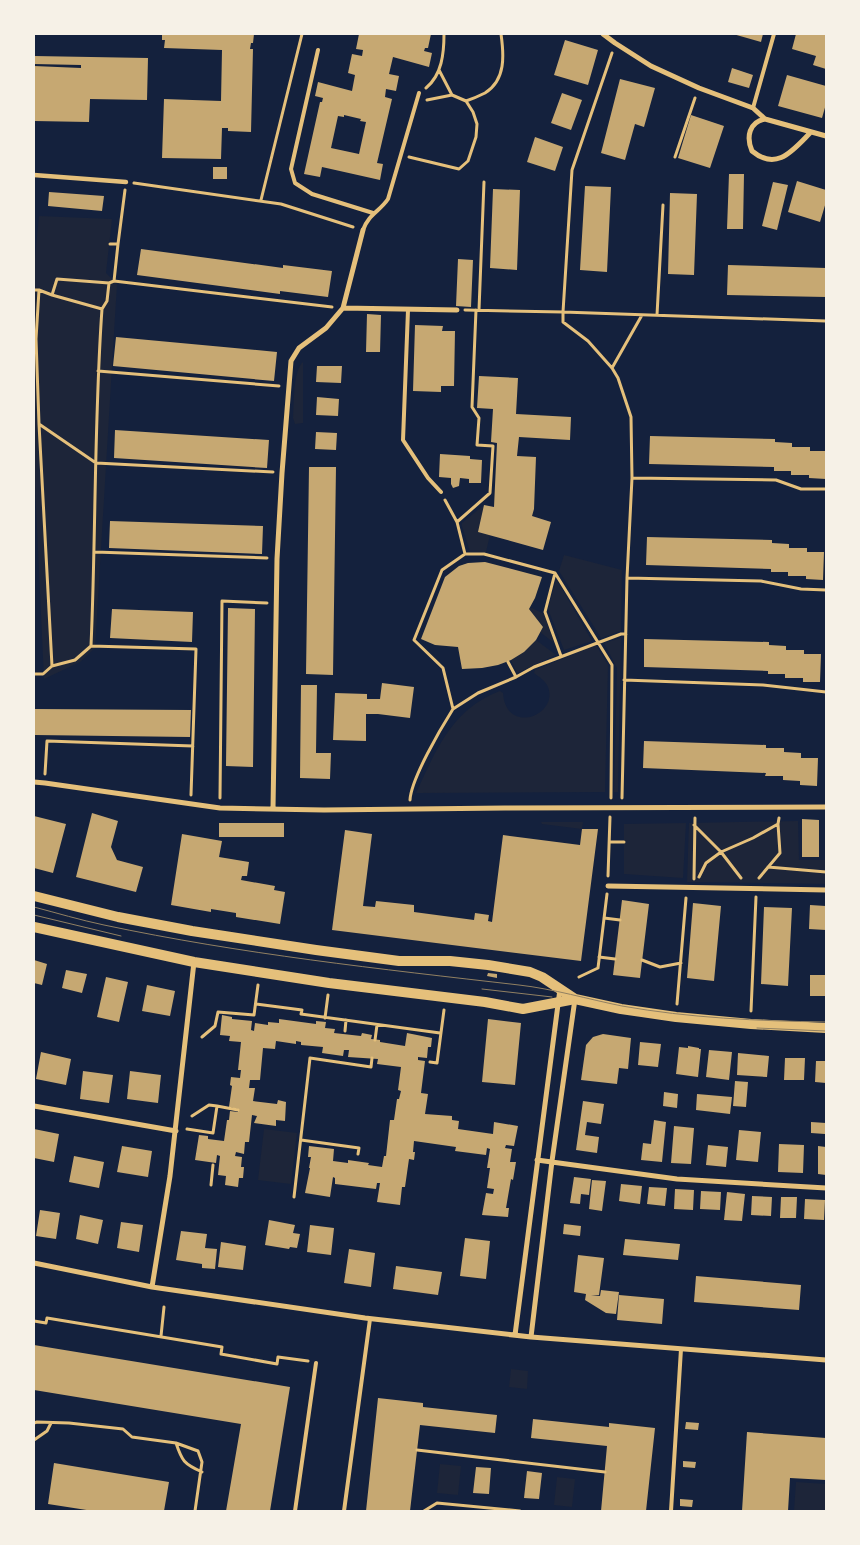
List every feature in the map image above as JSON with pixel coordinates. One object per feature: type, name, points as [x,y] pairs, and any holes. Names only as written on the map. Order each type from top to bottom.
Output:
[{"type":"main road","points":[[34,896],[118,917],[192,932],[398,961],[450,961],[530,972],[542,977],[575,999],[621,1009],[676,1017],[751,1024],[826,1028]]},
{"type":"main road","points":[[34,927],[194,962],[329,983],[485,1002],[524,1009],[575,999]]},
{"type":"street","points":[[603,34],[651,66],[698,88],[753,108],[765,119]]},
{"type":"street","points":[[811,132],[785,156],[771,160],[764,159],[752,151],[748,138],[755,123],[765,119],[772,119],[826,136]]},
{"type":"street","points":[[34,175],[126,182]]},
{"type":"street","points":[[273,809],[275,603],[282,473],[291,361],[299,348],[326,328],[343,308],[363,230]]},
{"type":"street","points":[[343,308],[457,310]]},
{"type":"street","points":[[34,782],[45,782],[220,808],[826,807]]},
{"type":"street","points":[[608,886],[826,890]]},
{"type":"street","points":[[152,1288],[170,1176],[194,962]]},
{"type":"street","points":[[515,1335],[560,990]]},
{"type":"street","points":[[531,1337],[552,1161],[575,999]]},
{"type":"street","points":[[34,1106],[176,1129]]},
{"type":"street","points":[[537,1160],[677,1178],[826,1188]]},
{"type":"street","points":[[34,1263],[152,1288],[370,1319],[531,1337],[826,1360]]},
{"type":"lane","points":[[753,108],[774,34]]},
{"type":"lane","points":[[318,50],[291,169],[295,184],[312,194],[373,213]]},
{"type":"lane","points":[[363,230],[373,213],[381,209],[388,199],[419,93]]},
{"type":"lane","points":[[408,310],[403,440],[428,478],[441,492]]},
{"type":"lane","points":[[344,1511],[370,1319]]},
{"type":"lane","points":[[671,1511],[681,1349]]},
{"type":"lane","points":[[295,1511],[316,1363]]},
{"type":"path","points":[[261,200],[302,34]]},
{"type":"path","points":[[419,93],[431,84],[439,69],[444,52],[444,34]]},
{"type":"path","points":[[466,101],[486,92],[498,78],[503,66],[501,34]]},
{"type":"path","points":[[615,43],[572,170],[563,322],[588,340],[612,368],[618,378],[631,417],[632,478],[627,578],[622,799]]},
{"type":"path","points":[[439,69],[452,95]]},
{"type":"path","points":[[675,157],[698,88]]},
{"type":"path","points":[[401,155],[459,169],[468,161],[476,138],[477,124],[473,112],[466,101],[452,95],[416,102]]},
{"type":"path","points":[[114,281],[126,182],[281,204],[356,228]]},
{"type":"path","points":[[457,522],[490,493],[492,446],[477,445],[479,418],[472,407],[484,182]]},
{"type":"path","points":[[657,315],[663,205]]},
{"type":"path","points":[[110,244],[118,244]]},
{"type":"path","points":[[52,295],[57,279],[109,283],[114,281],[343,308]]},
{"type":"path","points":[[91,646],[95,552],[98,370],[102,309],[107,302],[109,283]]},
{"type":"path","points":[[34,290],[102,309]]},
{"type":"path","points":[[39,290],[36,338],[52,666]]},
{"type":"path","points":[[457,310],[826,320]]},
{"type":"path","points":[[612,368],[642,315]]},
{"type":"path","points":[[98,370],[290,387]]},
{"type":"path","points":[[39,424],[96,463],[282,473]]},
{"type":"path","points":[[632,478],[776,480],[801,489],[826,489]]},
{"type":"path","points":[[441,492],[457,522],[464,554]]},
{"type":"path","points":[[95,552],[277,559]]},
{"type":"path","points":[[453,709],[443,668],[414,640],[442,570],[464,554],[484,554],[555,573],[612,665],[611,792]]},
{"type":"path","points":[[555,573],[545,612],[561,656]]},
{"type":"path","points":[[627,578],[762,581],[801,589],[826,590]]},
{"type":"path","points":[[220,808],[222,601],[275,603]]},
{"type":"path","points":[[410,793],[440,730],[453,709],[478,693],[534,667],[621,634],[626,634]]},
{"type":"path","points":[[34,674],[43,674],[52,666],[75,660],[91,646],[196,649],[191,804]]},
{"type":"path","points":[[508,662],[516,677]]},
{"type":"path","points":[[624,680],[763,685],[826,692]]},
{"type":"path","points":[[45,782],[46,741],[193,746]]},
{"type":"path","points":[[694,888],[695,807]]},
{"type":"path","points":[[694,825],[721,852],[750,889],[780,853],[778,824],[780,807]]},
{"type":"path","points":[[579,977],[598,968],[608,886],[610,816]]},
{"type":"path","points":[[694,888],[706,863],[721,852],[778,824]]},
{"type":"path","points":[[610,842],[624,842]]},
{"type":"path","points":[[768,867],[826,872]]},
{"type":"path","points":[[676,1017],[687,888]]},
{"type":"path","points":[[751,1024],[757,890]]},
{"type":"path","points":[[604,918],[620,920]]},
{"type":"path","points":[[599,956],[615,959]]},
{"type":"path","points":[[642,960],[660,967],[681,963]]},
{"type":"path","points":[[202,1037],[215,1026],[218,1012],[254,1015],[259,982]]},
{"type":"path","points":[[325,1018],[328,992]]},
{"type":"path","points":[[256,1004],[302,1010],[301,1017],[346,1020],[440,1033]]},
{"type":"path","points":[[430,1062],[437,1063],[444,1006]]},
{"type":"path","points":[[345,1030],[346,1020]]},
{"type":"path","points":[[375,1040],[377,1024]]},
{"type":"path","points":[[294,1196],[310,1058],[371,1067],[372,1058]]},
{"type":"path","points":[[192,1116],[209,1105],[238,1110]]},
{"type":"path","points":[[176,1129],[214,1133],[217,1106]]},
{"type":"path","points":[[301,1140],[359,1148],[358,1154]]},
{"type":"path","points":[[211,1185],[213,1165]]},
{"type":"path","points":[[161,1336],[164,1307]]},
{"type":"path","points":[[34,1321],[46,1323],[47,1318],[161,1336],[222,1348],[221,1354],[277,1364],[278,1357],[316,1363]]},
{"type":"path","points":[[34,1423],[69,1423],[123,1430],[132,1437],[176,1443],[198,1450],[202,1462],[202,1472],[196,1511]]},
{"type":"path","points":[[34,1440],[47,1431],[51,1423]]},
{"type":"path","points":[[176,1443],[187,1466],[202,1472]]},
{"type":"path","points":[[417,1450],[605,1472]]},
{"type":"path","points":[[424,1511],[437,1503],[520,1511]]},
{"type":"shaded area","points":[[39,216],[112,219],[106,273],[117,284],[95,648],[80,662],[44,679],[34,465],[34,268]]},
{"type":"shaded area","points":[[303,362],[303,423],[295,424],[293,418],[297,372]]},
{"type":"shaded area","points":[[484,505],[478,532],[490,535],[486,552],[470,552],[462,523]]},
{"type":"shaded area","points":[[564,555],[622,570],[621,631],[601,638],[559,571]]},
{"type":"shaded area","points":[[556,580],[592,641],[564,650],[548,609]]},
{"type":"shaded area","points":[[530,607],[544,614],[554,643],[540,632],[543,627],[529,609]]},
{"type":"shaded area","points":[[621,638],[618,792],[614,792],[617,668],[604,643]]},
{"type":"shaded area","points":[[536,640],[556,655],[517,673],[511,660],[524,652]]},
{"type":"shaded area","points":[[596,645],[608,665],[605,792],[416,793],[439,747],[469,708],[500,691],[503,693],[506,706],[513,714],[521,717],[531,717],[539,713],[546,706],[549,697],[547,685],[534,673],[535,670]]},
{"type":"shaded area","points":[[798,821],[799,860],[826,860],[826,884],[687,882],[689,823]]},
{"type":"shaded area","points":[[541,822],[583,822],[582,829],[542,824]]},
{"type":"shaded area","points":[[686,823],[683,878],[624,874],[624,824]]},
{"type":"shaded area","points":[[264,1129],[297,1133],[291,1184],[258,1180]]},
{"type":"shaded area","points":[[511,1369],[528,1371],[527,1389],[509,1387]]},
{"type":"shaded area","points":[[440,1464],[461,1466],[458,1495],[437,1493]]},
{"type":"shaded area","points":[[557,1477],[575,1479],[572,1507],[554,1505]]},
{"type":"shaded area","points":[[796,1482],[826,1484],[826,1511],[794,1511]]},
{"type":"building","points":[[162,34],[254,34],[250,49],[253,49],[251,132],[228,131],[228,128],[222,128],[221,159],[162,158],[164,99],[221,101],[222,50],[164,48],[165,40],[162,40]]},
{"type":"building","points":[[359,34],[431,34],[428,48],[425,48],[424,51],[432,53],[429,67],[393,57],[389,74],[399,76],[396,91],[386,89],[385,97],[392,99],[377,163],[383,164],[380,180],[322,167],[320,177],[304,174],[320,102],[322,102],[323,98],[315,96],[318,82],[352,91],[355,75],[348,73],[352,54],[362,56],[363,50],[356,49]],"holes":[[[344,115],[361,119],[360,121],[366,122],[359,154],[331,148],[338,116],[344,117]]]},
{"type":"building","points":[[733,34],[763,34],[761,42]]},
{"type":"building","points":[[796,34],[826,34],[826,69],[813,65],[816,56],[792,49]]},
{"type":"building","points":[[565,40],[598,50],[588,85],[554,75]]},
{"type":"building","points":[[34,56],[148,58],[147,100],[90,99],[89,122],[34,121],[34,66],[81,68],[81,65],[34,64]]},
{"type":"building","points":[[732,68],[753,75],[749,88],[728,82]]},
{"type":"building","points":[[787,75],[826,86],[826,104],[822,118],[778,106]]},
{"type":"building","points":[[620,79],[655,88],[644,127],[635,124],[625,160],[601,153]]},
{"type":"building","points":[[562,93],[582,100],[571,130],[551,123]]},
{"type":"building","points":[[691,115],[724,126],[710,168],[678,158]]},
{"type":"building","points":[[535,137],[563,147],[555,171],[527,162]]},
{"type":"building","points":[[213,167],[227,167],[227,179],[213,179]]},
{"type":"building","points":[[729,174],[744,174],[743,229],[727,229]]},
{"type":"building","points":[[797,181],[826,190],[826,202],[820,222],[788,212]]},
{"type":"building","points":[[773,182],[788,185],[777,230],[762,226]]},
{"type":"building","points":[[585,186],[611,187],[607,272],[580,270]]},
{"type":"building","points":[[493,189],[520,190],[517,270],[490,268]]},
{"type":"building","points":[[49,192],[104,196],[102,211],[48,206]]},
{"type":"building","points":[[670,193],[697,194],[694,275],[668,274]]},
{"type":"building","points":[[141,249],[283,268],[283,265],[332,271],[328,297],[280,291],[280,294],[137,275]]},
{"type":"building","points":[[458,259],[473,260],[471,307],[456,306]]},
{"type":"building","points":[[728,265],[826,268],[826,297],[727,295]]},
{"type":"building","points":[[367,314],[381,315],[380,352],[366,352]]},
{"type":"building","points":[[415,325],[443,326],[442,331],[455,331],[454,386],[441,386],[441,392],[413,391]]},
{"type":"building","points":[[116,337],[277,352],[274,381],[113,366]]},
{"type":"building","points":[[317,366],[342,366],[341,383],[316,382]]},
{"type":"building","points":[[479,376],[518,378],[516,414],[571,417],[570,440],[519,437],[517,456],[536,457],[534,509],[532,516],[551,522],[543,550],[478,532],[484,505],[494,507],[497,443],[491,442],[493,409],[477,408]]},
{"type":"building","points":[[317,397],[339,399],[338,416],[316,415]]},
{"type":"building","points":[[115,430],[269,440],[267,468],[114,458]]},
{"type":"building","points":[[316,432],[337,433],[336,450],[315,449]]},
{"type":"building","points":[[650,436],[775,439],[775,442],[792,443],[792,447],[810,447],[810,451],[826,451],[826,479],[809,478],[809,475],[791,475],[791,471],[774,471],[774,467],[649,464]]},
{"type":"building","points":[[440,454],[470,456],[470,459],[482,460],[481,483],[469,483],[469,479],[460,478],[459,486],[453,488],[451,478],[439,477]]},
{"type":"building","points":[[309,467],[336,467],[333,675],[306,674]]},
{"type":"building","points":[[110,521],[263,526],[262,554],[109,548]]},
{"type":"building","points":[[647,537],[772,540],[772,543],[789,544],[789,548],[807,548],[807,552],[824,552],[823,580],[806,579],[806,576],[788,576],[788,572],[771,572],[771,569],[646,565]]},
{"type":"building","points":[[485,562],[542,577],[529,609],[543,627],[536,640],[524,652],[511,660],[482,668],[462,669],[458,647],[435,645],[421,639],[445,577],[459,566],[468,563]]},
{"type":"building","points":[[228,608],[255,609],[253,767],[226,766]]},
{"type":"building","points":[[112,609],[193,612],[192,642],[110,638]]},
{"type":"building","points":[[644,639],[769,642],[769,645],[786,646],[786,650],[804,650],[804,654],[821,654],[820,682],[803,682],[803,678],[785,678],[785,674],[768,674],[768,671],[644,667]]},
{"type":"building","points":[[382,683],[414,687],[410,718],[366,714],[366,741],[333,740],[335,693],[367,694],[367,699],[380,699]]},
{"type":"building","points":[[301,685],[317,685],[316,753],[331,753],[330,779],[300,778]]},
{"type":"building","points":[[35,709],[191,710],[190,737],[35,735]]},
{"type":"building","points":[[644,741],[766,745],[766,748],[784,748],[784,752],[801,753],[801,758],[818,758],[817,786],[800,785],[800,781],[783,780],[783,776],[765,776],[766,773],[643,768]]},
{"type":"building","points":[[92,813],[118,821],[111,847],[117,860],[143,867],[136,892],[76,877]]},
{"type":"building","points":[[34,816],[66,824],[53,873],[34,868]]},
{"type":"building","points":[[802,819],[819,820],[819,857],[802,857]]},
{"type":"building","points":[[219,823],[284,823],[284,837],[219,837]]},
{"type":"building","points":[[582,829],[598,829],[581,961],[332,930],[345,830],[372,834],[363,906],[375,907],[376,901],[414,905],[414,912],[474,920],[475,913],[489,915],[488,921],[492,922],[503,835],[580,845]]},
{"type":"building","points":[[182,834],[222,841],[219,857],[249,862],[247,876],[242,876],[241,880],[275,886],[274,890],[285,892],[280,924],[236,917],[236,913],[211,909],[211,912],[171,905]]},
{"type":"building","points":[[622,900],[649,904],[640,978],[613,975]]},
{"type":"building","points":[[693,903],[721,906],[714,981],[687,978]]},
{"type":"building","points":[[810,905],[826,906],[826,930],[809,929]]},
{"type":"building","points":[[764,907],[792,908],[788,986],[761,984]]},
{"type":"building","points":[[34,960],[47,964],[42,985],[34,983]]},
{"type":"building","points":[[66,970],[87,974],[82,993],[62,988]]},
{"type":"building","points":[[488,973],[497,974],[497,978],[487,976]]},
{"type":"building","points":[[810,975],[826,975],[826,996],[810,996]]},
{"type":"building","points":[[106,977],[128,982],[119,1022],[97,1017]]},
{"type":"building","points":[[147,985],[175,991],[170,1016],[142,1011]]},
{"type":"building","points":[[222,1015],[232,1017],[232,1019],[252,1021],[251,1030],[254,1031],[255,1023],[268,1025],[268,1022],[279,1023],[279,1019],[316,1024],[316,1021],[326,1022],[325,1028],[335,1029],[334,1033],[361,1036],[362,1033],[372,1035],[371,1039],[380,1040],[380,1042],[405,1046],[407,1033],[432,1038],[431,1047],[428,1047],[427,1058],[418,1057],[418,1060],[425,1061],[421,1093],[428,1094],[425,1114],[452,1116],[452,1120],[459,1121],[458,1129],[493,1134],[494,1122],[518,1126],[514,1146],[506,1145],[505,1148],[512,1149],[510,1162],[516,1162],[506,1208],[509,1208],[508,1217],[482,1215],[486,1193],[493,1194],[494,1189],[487,1188],[490,1168],[487,1168],[490,1149],[487,1148],[486,1155],[455,1151],[456,1147],[414,1141],[414,1160],[409,1159],[400,1205],[377,1202],[380,1183],[377,1183],[376,1189],[335,1184],[335,1178],[333,1177],[330,1197],[305,1193],[311,1157],[308,1157],[309,1146],[334,1149],[333,1161],[348,1163],[348,1160],[382,1167],[384,1156],[386,1156],[390,1120],[394,1120],[397,1099],[399,1099],[401,1091],[398,1090],[401,1067],[377,1064],[378,1059],[348,1057],[349,1050],[344,1050],[343,1056],[322,1053],[323,1047],[301,1045],[301,1042],[296,1041],[296,1044],[276,1041],[275,1049],[263,1048],[260,1080],[250,1080],[249,1088],[255,1088],[253,1101],[277,1104],[278,1100],[286,1102],[285,1121],[276,1120],[276,1126],[254,1123],[257,1116],[252,1115],[249,1142],[245,1142],[244,1154],[236,1152],[235,1156],[242,1157],[241,1167],[244,1167],[243,1178],[239,1178],[238,1187],[225,1185],[226,1176],[218,1175],[220,1156],[217,1155],[216,1163],[195,1160],[199,1135],[208,1136],[208,1139],[224,1141],[230,1111],[238,1112],[238,1109],[229,1107],[232,1086],[230,1085],[231,1077],[240,1078],[241,1070],[238,1070],[241,1042],[229,1041],[230,1036],[220,1035]]},
{"type":"building","points":[[488,1019],[521,1023],[515,1085],[482,1082]]},
{"type":"building","points":[[603,1034],[631,1038],[628,1069],[619,1068],[617,1084],[581,1080],[586,1045],[593,1037]]},
{"type":"building","points":[[640,1042],[661,1044],[658,1067],[638,1065]]},
{"type":"building","points":[[688,1046],[701,1049],[698,1077],[676,1074],[679,1047],[688,1048]]},
{"type":"building","points":[[709,1050],[732,1052],[729,1080],[706,1077]]},
{"type":"building","points":[[41,1052],[71,1059],[66,1085],[36,1079]]},
{"type":"building","points":[[738,1053],[769,1056],[767,1077],[737,1075]]},
{"type":"building","points":[[785,1058],[805,1058],[804,1080],[784,1080]]},
{"type":"building","points":[[816,1061],[826,1061],[826,1083],[815,1082]]},
{"type":"building","points":[[83,1071],[113,1075],[109,1103],[80,1099]]},
{"type":"building","points":[[130,1071],[161,1075],[158,1103],[127,1099]]},
{"type":"building","points":[[735,1081],[748,1082],[746,1107],[733,1106]]},
{"type":"building","points":[[664,1092],[678,1094],[677,1108],[663,1106]]},
{"type":"building","points":[[697,1094],[732,1097],[730,1114],[696,1110]]},
{"type":"building","points":[[583,1101],[604,1104],[601,1124],[587,1122],[585,1135],[599,1137],[597,1153],[576,1150]]},
{"type":"building","points":[[654,1120],[666,1122],[662,1162],[641,1160],[643,1143],[651,1144]]},
{"type":"building","points":[[811,1122],[826,1123],[825,1134],[811,1133]]},
{"type":"building","points":[[674,1126],[694,1128],[691,1164],[671,1163]]},
{"type":"building","points":[[34,1129],[59,1134],[54,1162],[34,1158]]},
{"type":"building","points":[[739,1130],[761,1132],[758,1162],[736,1160]]},
{"type":"building","points":[[779,1144],[804,1145],[803,1173],[778,1172]]},
{"type":"building","points":[[708,1145],[728,1147],[726,1167],[706,1165]]},
{"type":"building","points":[[122,1146],[152,1151],[148,1177],[117,1172]]},
{"type":"building","points":[[818,1146],[826,1147],[826,1175],[818,1174]]},
{"type":"building","points":[[74,1156],[104,1162],[99,1188],[69,1182]]},
{"type":"building","points":[[574,1177],[591,1179],[589,1195],[581,1194],[580,1204],[570,1203]]},
{"type":"building","points":[[592,1180],[606,1181],[602,1211],[589,1209]]},
{"type":"building","points":[[621,1184],[642,1186],[640,1204],[619,1201]]},
{"type":"building","points":[[649,1187],[667,1188],[665,1206],[647,1204]]},
{"type":"building","points":[[675,1189],[694,1190],[693,1210],[674,1209]]},
{"type":"building","points":[[701,1191],[721,1192],[720,1210],[700,1209]]},
{"type":"building","points":[[727,1192],[745,1194],[742,1221],[724,1220]]},
{"type":"building","points":[[752,1196],[772,1197],[771,1216],[751,1215]]},
{"type":"building","points":[[781,1197],[797,1197],[796,1218],[780,1218]]},
{"type":"building","points":[[805,1199],[825,1200],[824,1220],[804,1219]]},
{"type":"building","points":[[40,1210],[60,1213],[56,1239],[36,1236]]},
{"type":"building","points":[[80,1215],[103,1220],[98,1244],[76,1239]]},
{"type":"building","points":[[269,1220],[295,1225],[293,1233],[300,1234],[297,1248],[290,1247],[289,1249],[265,1245]]},
{"type":"building","points":[[121,1222],[143,1225],[139,1252],[117,1248]]},
{"type":"building","points":[[564,1224],[581,1226],[580,1236],[563,1234]]},
{"type":"building","points":[[310,1225],[334,1228],[331,1255],[307,1252]]},
{"type":"building","points":[[181,1231],[207,1234],[205,1248],[217,1249],[215,1269],[202,1268],[202,1264],[176,1260]]},
{"type":"building","points":[[465,1238],[490,1241],[486,1279],[460,1276]]},
{"type":"building","points":[[625,1239],[680,1244],[678,1260],[623,1255]]},
{"type":"building","points":[[221,1242],[246,1246],[243,1270],[218,1267]]},
{"type":"building","points":[[349,1249],[375,1253],[371,1287],[344,1283]]},
{"type":"building","points":[[578,1255],[604,1258],[599,1295],[591,1295],[600,1296],[601,1290],[619,1292],[616,1314],[606,1313],[585,1300],[586,1294],[574,1292]]},
{"type":"building","points":[[396,1266],[442,1272],[438,1295],[393,1289]]},
{"type":"building","points":[[696,1276],[801,1285],[799,1310],[694,1302]]},
{"type":"building","points":[[619,1295],[664,1299],[662,1324],[617,1320]]},
{"type":"building","points":[[34,1345],[290,1387],[270,1511],[226,1511],[241,1424],[34,1390]]},
{"type":"building","points":[[378,1398],[423,1403],[423,1407],[497,1415],[495,1433],[420,1425],[410,1511],[366,1511]]},
{"type":"building","points":[[533,1419],[609,1427],[609,1423],[655,1428],[646,1511],[601,1511],[607,1446],[531,1438]]},
{"type":"building","points":[[686,1422],[699,1423],[698,1430],[685,1429]]},
{"type":"building","points":[[747,1432],[826,1438],[826,1480],[790,1478],[788,1511],[742,1511]]},
{"type":"building","points":[[683,1461],[696,1462],[695,1468],[683,1467]]},
{"type":"building","points":[[54,1463],[169,1482],[164,1511],[93,1511],[48,1504]]},
{"type":"building","points":[[476,1467],[491,1468],[489,1494],[473,1493]]},
{"type":"building","points":[[527,1471],[542,1473],[539,1499],[524,1498]]},
{"type":"building","points":[[680,1499],[693,1500],[692,1507],[680,1506]]},
{"type":"tram line","points":[[34,907],[104,925],[259,953],[532,987],[647,1010],[724,1018],[826,1022]]},
{"type":"tram line","points":[[34,915],[121,936]]},
{"type":"tram line","points":[[482,989],[552,997]]},
{"type":"tram line","points":[[757,1028],[826,1031]]}]
